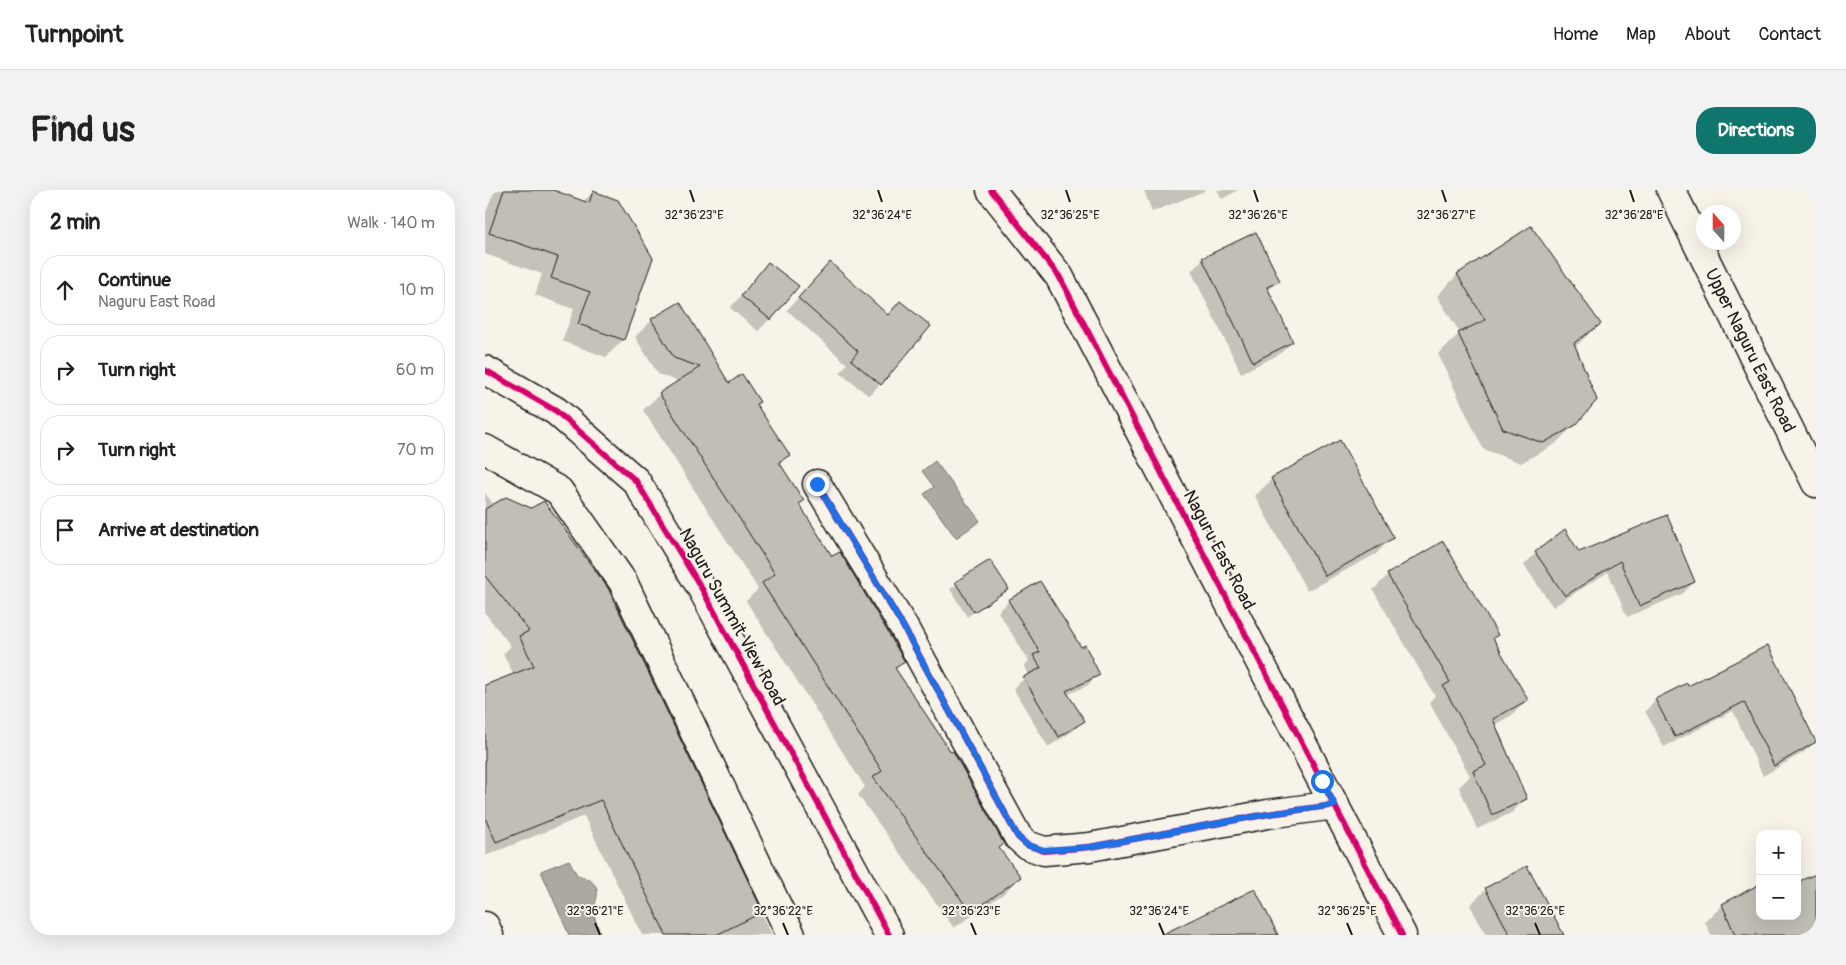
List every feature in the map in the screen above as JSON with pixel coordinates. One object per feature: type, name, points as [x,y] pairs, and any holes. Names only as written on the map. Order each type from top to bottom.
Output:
[{"type":"street","name":"Naguru East Road","points":[[991,190],[1059,276],[1402,935]]},
{"type":"street","name":"Upper Naguru East Road","points":[[1671,190],[1816,482]]},
{"type":"street","name":"Naguru Summit View Road","points":[[485,370],[555,411],[637,481],[702,589],[889,935]]},
{"type":"street","points":[[485,449],[559,491],[623,582],[791,935]]},
{"type":"street","points":[[817,484],[903,626],[1018,837],[1027,845],[1044,850],[1090,847],[1268,814],[1335,805]]},
{"type":"street","points":[[485,926],[489,935]]},
{"type":"shaded area","points":[[935,461],[980,521],[956,538],[924,494],[934,487],[922,471]]},
{"type":"shaded area","points":[[569,860],[577,875],[590,881],[597,888],[597,898],[592,911],[601,935],[569,935],[541,871]]},
{"type":"building","points":[[504,190],[553,190],[589,203],[593,191],[618,200],[653,258],[624,340],[578,324],[590,292],[551,278],[558,257],[489,233]]},
{"type":"building","points":[[1531,226],[1601,324],[1574,343],[1597,400],[1576,425],[1543,443],[1503,429],[1458,333],[1485,320],[1457,274]]},
{"type":"building","points":[[1256,232],[1280,281],[1267,287],[1293,342],[1253,362],[1202,258]]},
{"type":"building","points":[[768,262],[799,286],[771,320],[741,296]]},
{"type":"building","points":[[830,262],[888,315],[900,301],[931,326],[881,385],[851,360],[858,351],[798,298]]},
{"type":"building","points":[[680,302],[729,383],[742,374],[760,402],[756,404],[790,455],[779,462],[804,501],[799,504],[832,556],[840,552],[889,634],[905,662],[895,668],[951,752],[953,751],[1004,844],[999,848],[1021,877],[971,913],[873,777],[882,771],[762,583],[775,574],[659,393],[700,367],[674,358],[651,319]]},
{"type":"building","points":[[1340,440],[1394,538],[1325,576],[1271,478]]},
{"type":"building","points":[[506,497],[531,508],[544,501],[608,588],[763,912],[716,935],[666,935],[601,800],[496,842],[485,818],[485,685],[534,666],[519,636],[529,631],[485,576],[485,509]]},
{"type":"building","points":[[1667,515],[1695,582],[1639,606],[1620,561],[1565,596],[1535,552],[1565,529],[1579,552]]},
{"type":"building","points":[[1443,541],[1498,635],[1493,638],[1528,700],[1493,719],[1527,799],[1492,815],[1473,771],[1486,765],[1443,686],[1450,682],[1387,574]]},
{"type":"building","points":[[990,560],[1009,589],[974,612],[955,582]]},
{"type":"building","points":[[1040,581],[1081,647],[1085,645],[1100,675],[1066,691],[1085,721],[1059,737],[1023,677],[1041,668],[1033,655],[1040,652],[1008,600]]},
{"type":"building","points":[[1768,645],[1816,742],[1774,766],[1744,702],[1675,737],[1655,699],[1687,683],[1688,686]]},
{"type":"building","points":[[1527,866],[1564,935],[1510,935],[1485,888]]},
{"type":"building","points":[[1816,874],[1816,935],[1735,935],[1722,904],[1756,886],[1756,920],[1801,920],[1801,880]]},
{"type":"building","points":[[1255,889],[1278,935],[1161,935]]},
{"type":"cycle path","points":[[991,190],[1059,276],[1402,935]]},
{"type":"cycle path","points":[[485,370],[556,411],[636,481],[702,589],[889,935]]},
{"type":"cycle path","points":[[817,484],[903,626],[1018,837],[1027,845],[1044,851],[1090,847],[1268,814],[1335,805]]},
{"type":"route","points":[[817,484],[903,626],[1018,837],[1027,845],[1044,850],[1090,847],[1268,814],[1335,805],[1322,781]]}]
